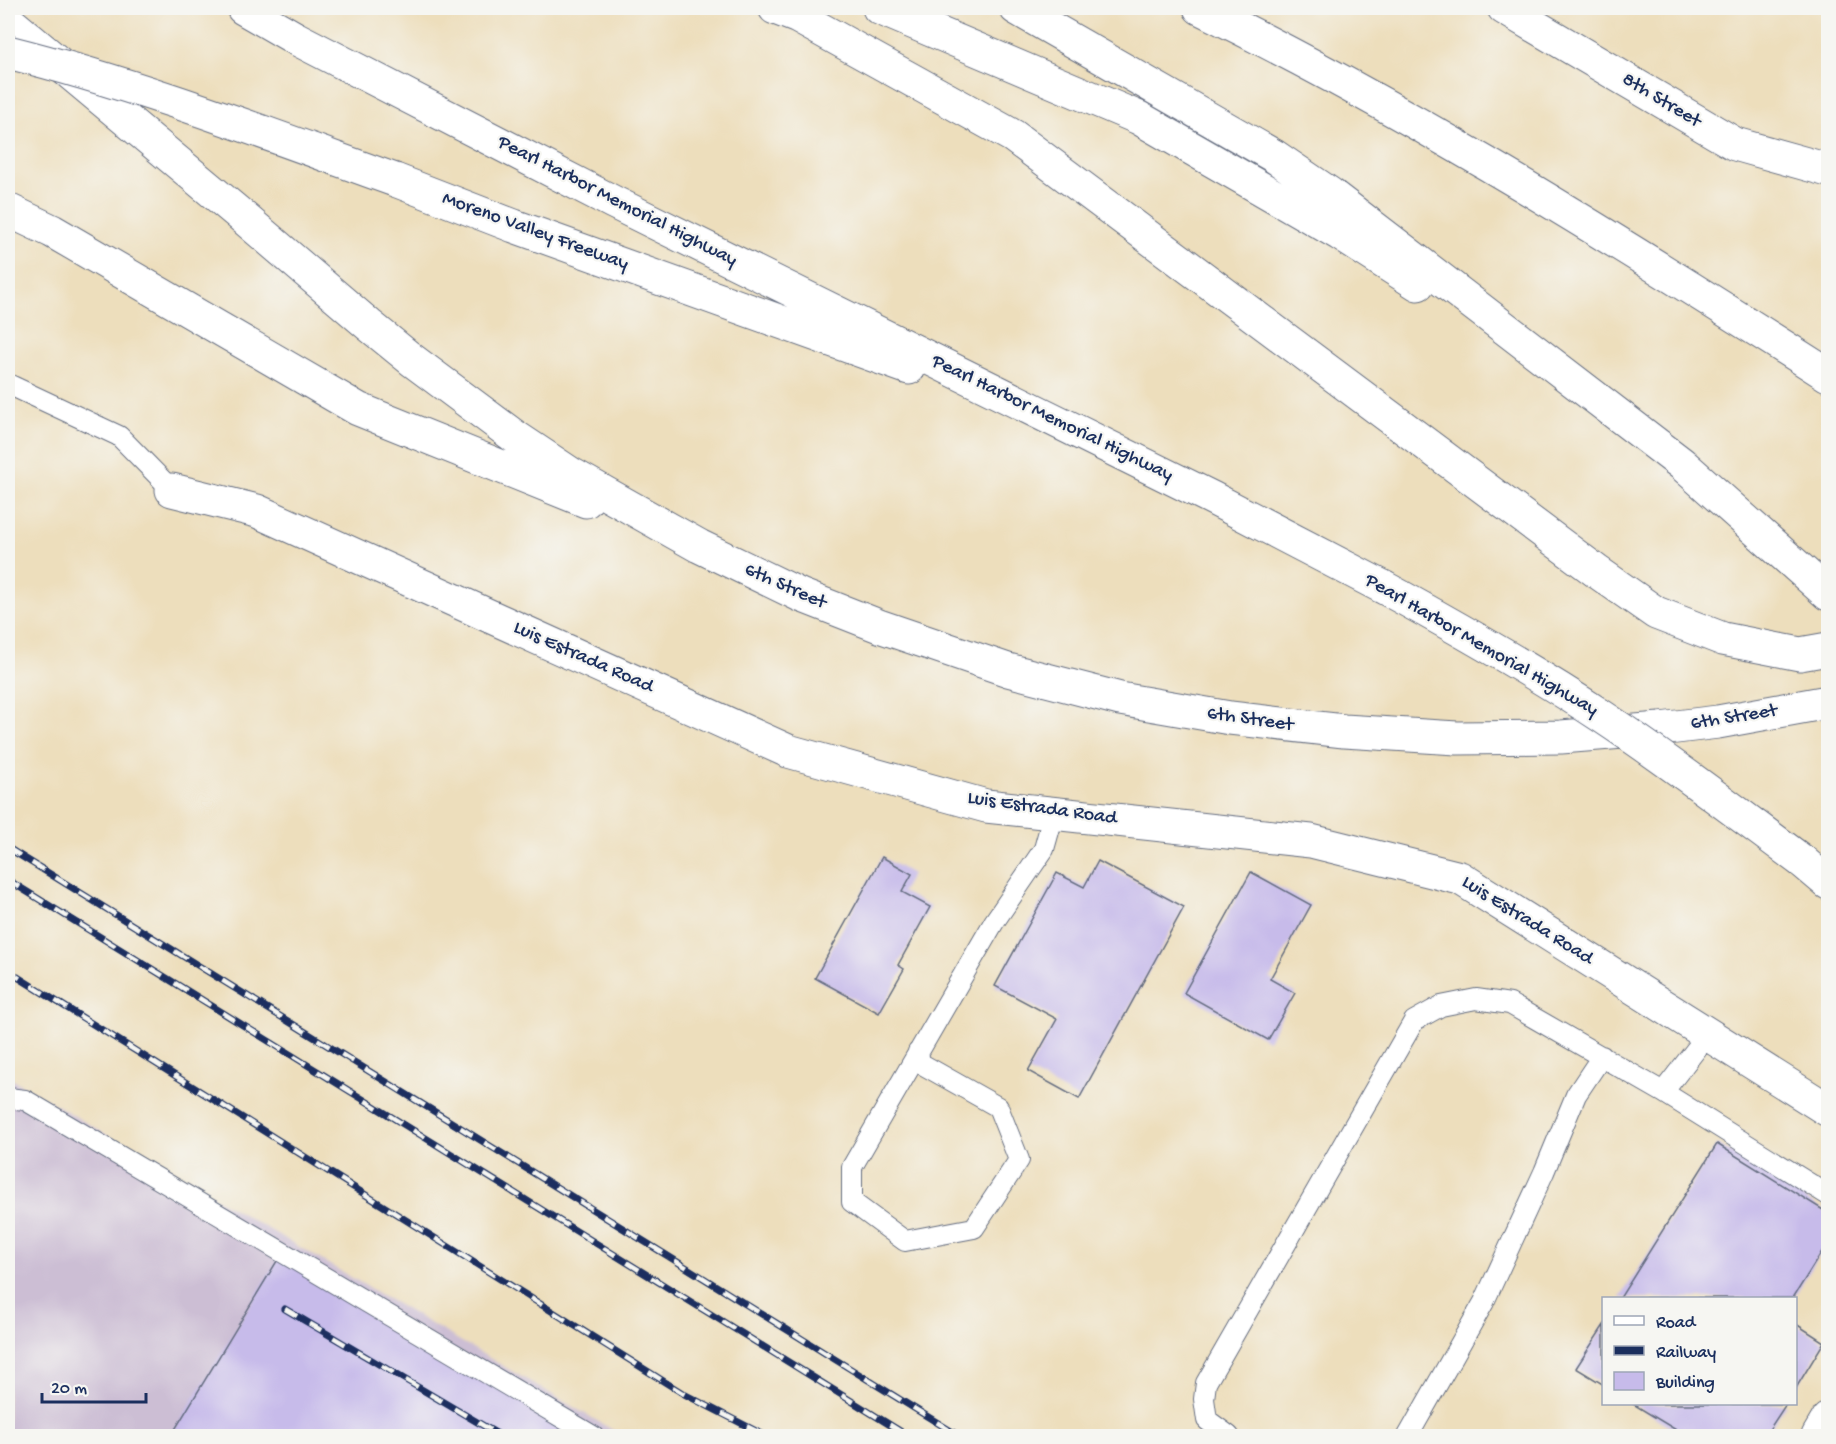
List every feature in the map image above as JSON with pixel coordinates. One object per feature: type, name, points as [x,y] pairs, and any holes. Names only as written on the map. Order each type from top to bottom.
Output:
[{"type":"main road","name":"Pearl Harbor Memorial Highway","points":[[243,8],[295,38],[613,202],[1059,422],[1383,587],[1503,655],[1603,717],[1709,792],[1828,883]]},
{"type":"main road","points":[[775,8],[798,17],[1013,136],[1656,614],[1723,639],[1800,654],[1828,649]]},
{"type":"main road","points":[[879,8],[1139,118],[1340,234],[1624,421]]},
{"type":"main road","points":[[1016,8],[1274,156],[1330,194],[1682,464],[1828,594]]},
{"type":"main road","points":[[1200,8],[1281,47],[1439,135],[1695,290],[1828,375]]},
{"type":"main road","name":"8th Street","points":[[1504,8],[1735,144],[1828,170]]},
{"type":"main road","points":[[8,21],[412,360],[514,436],[570,474],[699,546]]},
{"type":"main road","name":"Moreno Valley Freeway","points":[[8,52],[168,98],[395,180],[525,230],[1059,422]]},
{"type":"main road","points":[[8,210],[62,237],[358,409],[699,546]]},
{"type":"main road","name":"Luis Estrada Road","points":[[172,490],[257,511],[788,751],[986,806],[1311,841],[1460,878],[1828,1110]]},
{"type":"main road","name":"6th Street","points":[[699,546],[749,572],[835,609],[1008,670],[1120,699],[1230,718],[1305,728],[1420,736],[1561,737],[1608,735],[1718,722],[1828,702]]},
{"type":"main road","points":[[1818,1437],[1828,1419]]},
{"type":"lane","points":[[8,384],[119,436],[172,490]]},
{"type":"lane","points":[[918,1052],[920,1063],[998,1107],[1019,1160],[974,1228],[905,1241],[852,1202],[852,1167],[918,1052],[994,922],[1044,849],[1053,813]]},
{"type":"lane","points":[[1229,1437],[1207,1420],[1204,1399],[1206,1383],[1414,1021],[1441,1006],[1476,999],[1510,1004],[1663,1092],[1828,1195]]},
{"type":"lane","points":[[1663,1092],[1708,1034]]},
{"type":"lane","points":[[1408,1437],[1484,1302],[1544,1172],[1576,1095],[1602,1056]]},
{"type":"lane","points":[[8,1098],[25,1100],[594,1437]]},
{"type":"shaded area","points":[[8,1077],[623,1436],[8,1436]]},
{"type":"building","points":[[882,857],[912,874],[902,892],[930,907],[898,965],[904,969],[879,1013],[815,978]]},
{"type":"building","points":[[1098,861],[1184,907],[1079,1099],[1028,1071],[1057,1019],[995,986],[1057,873],[1084,887]]},
{"type":"building","points":[[1251,872],[1311,905],[1270,979],[1295,993],[1268,1040],[1184,993]]},
{"type":"building","points":[[1717,1144],[1828,1213],[1828,1242],[1794,1297],[1621,1297]]},
{"type":"building","points":[[280,1256],[580,1436],[171,1436]]},
{"type":"building","points":[[1797,1325],[1824,1342],[1797,1386]]},
{"type":"building","points":[[1602,1328],[1602,1384],[1576,1368]]},
{"type":"building","points":[[1635,1405],[1785,1405],[1765,1436],[1686,1436]]},
{"type":"railway","points":[[8,848],[959,1436]]},
{"type":"railway","points":[[8,880],[908,1436]]},
{"type":"railway","points":[[8,971],[684,1394],[766,1436]]},
{"type":"railway","points":[[285,1309],[501,1436]]}]
